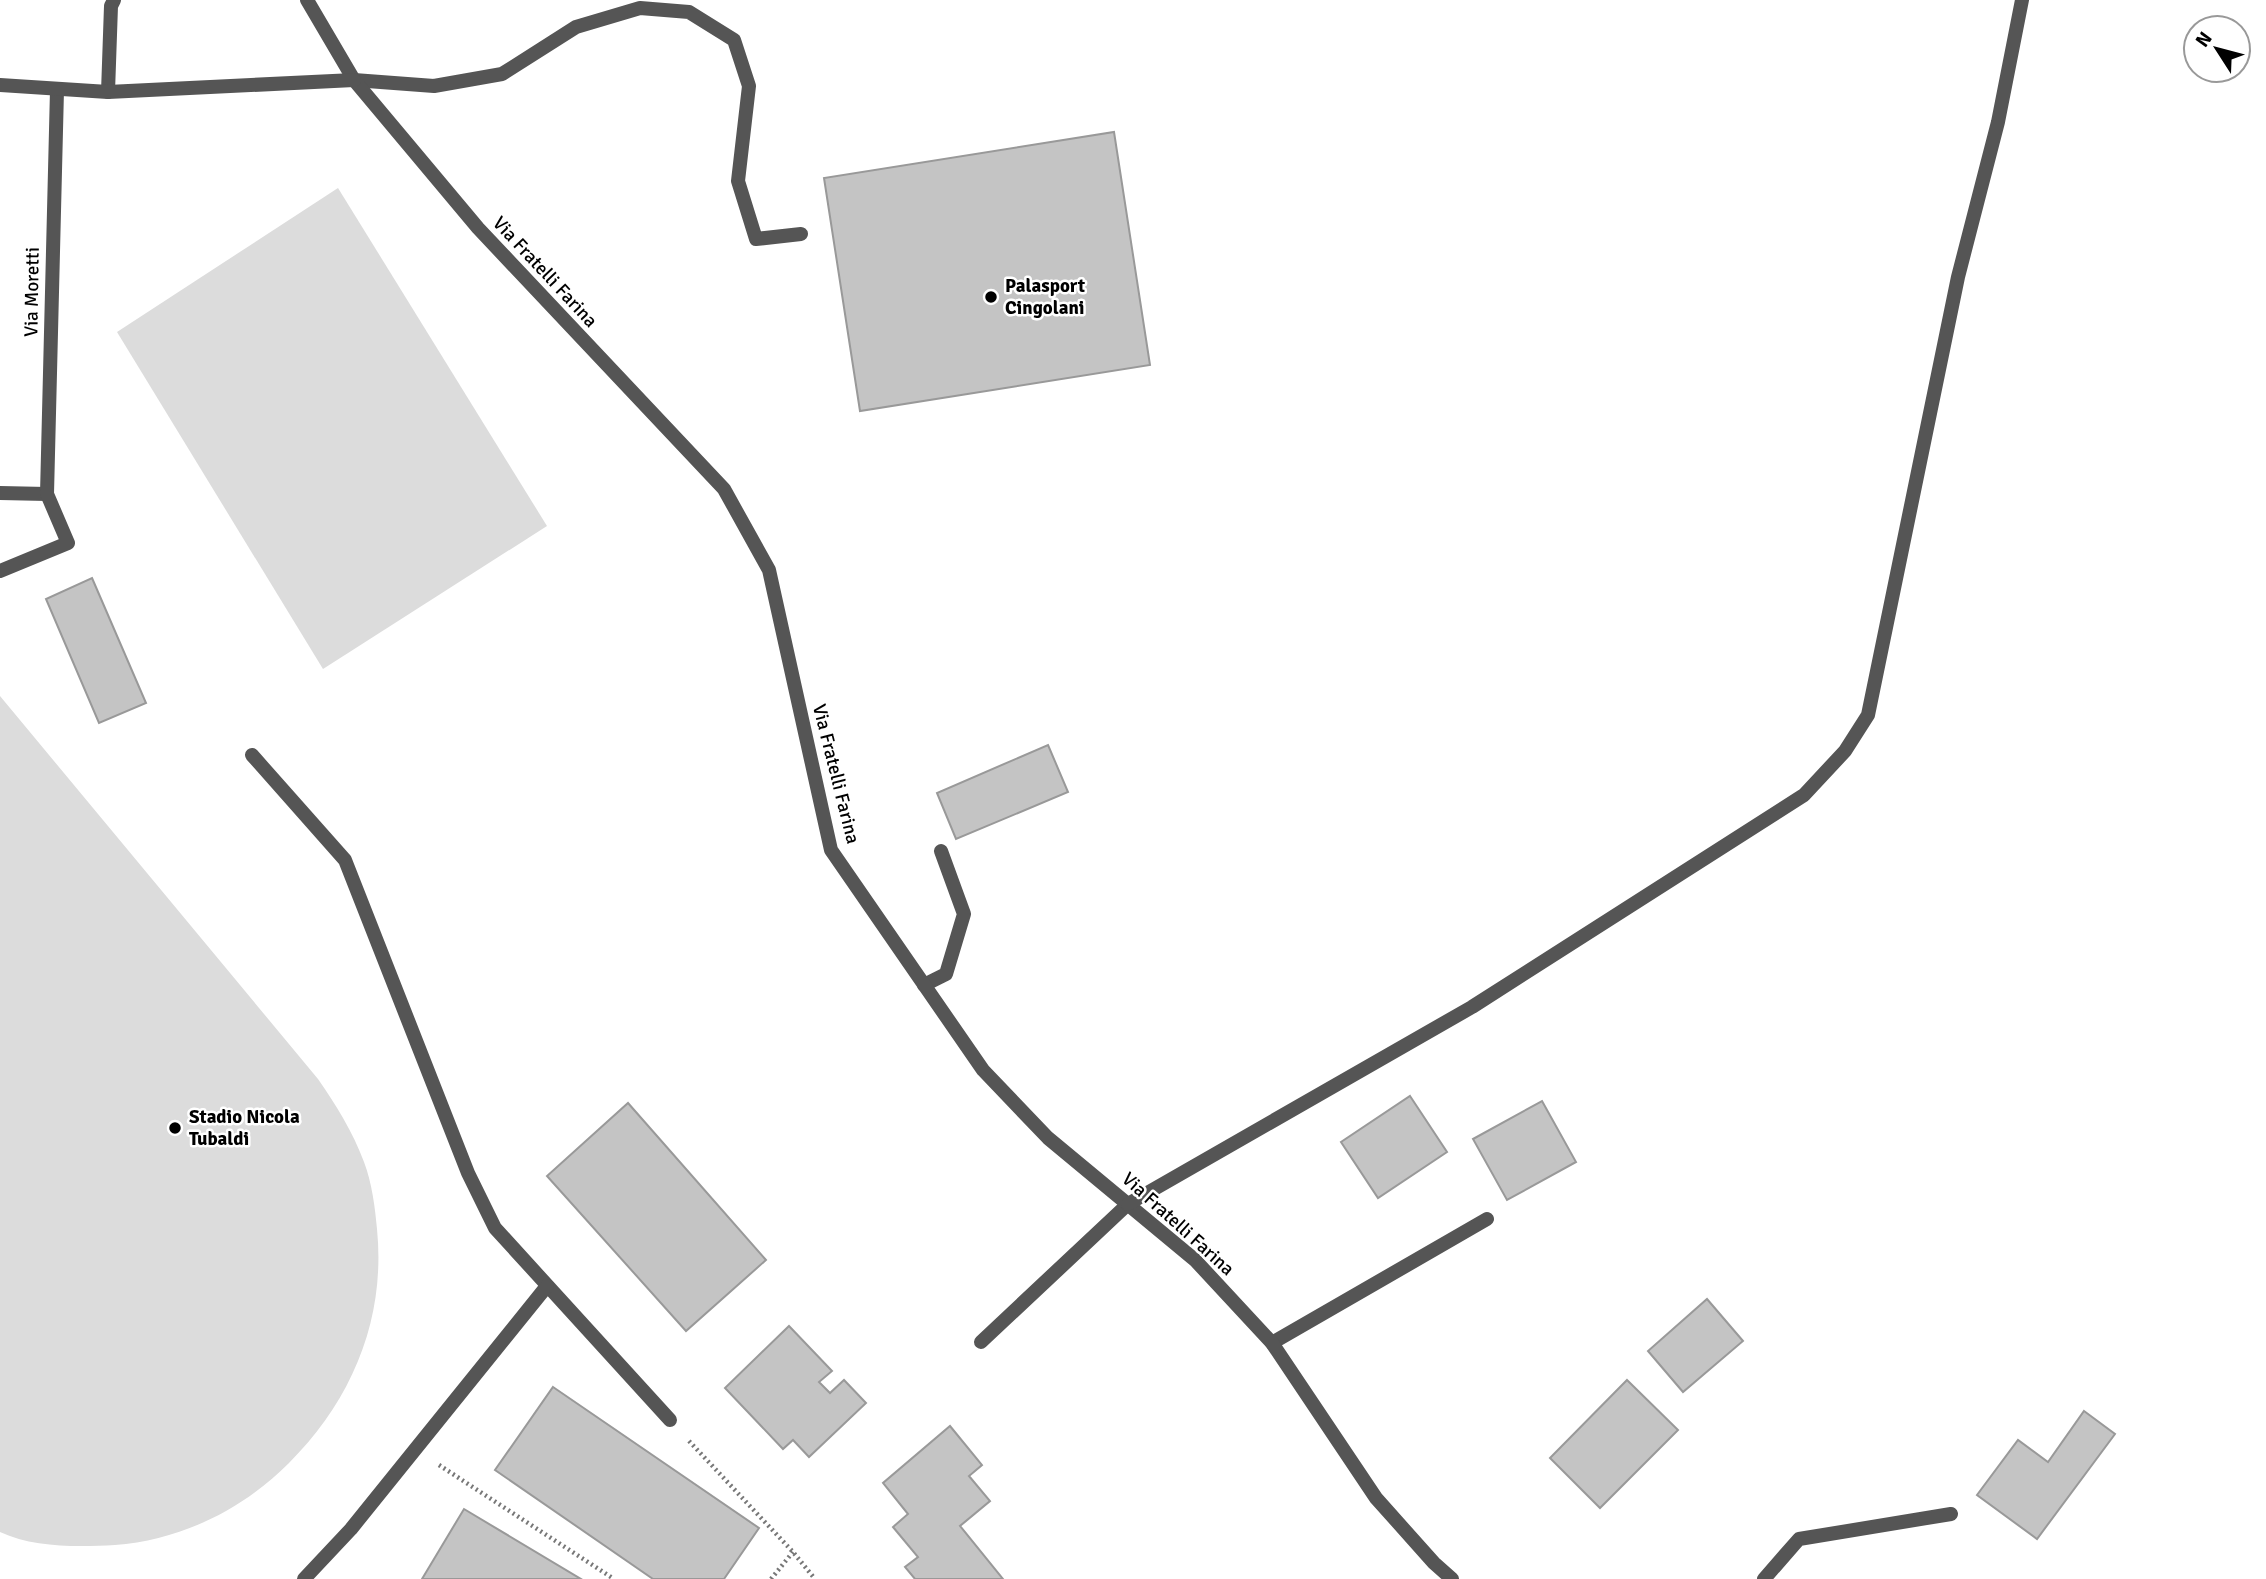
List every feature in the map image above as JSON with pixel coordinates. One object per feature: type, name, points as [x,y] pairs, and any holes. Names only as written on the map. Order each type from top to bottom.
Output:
[{"type":"street","points":[[108,92],[111,6],[114,0]]},
{"type":"street","name":"Via Fratelli Farina","points":[[307,0],[354,80],[478,228],[724,489],[769,570],[831,850],[983,1070],[1048,1138],[1195,1260],[1272,1343],[1376,1498],[1434,1563],[1452,1579]]},
{"type":"street","points":[[981,1342],[1128,1204],[1472,1007],[1804,795],[1845,751],[1868,715],[1958,277],[1998,122],[2022,0]]},
{"type":"street","points":[[0,85],[108,92],[354,80],[435,86],[502,74],[576,27],[640,9],[689,12],[734,40],[749,86],[738,181],[756,239],[801,234]]},
{"type":"street","name":"Via Moretti","points":[[0,571],[68,543],[47,494],[57,90]]},
{"type":"street","points":[[0,493],[47,494]]},
{"type":"street","points":[[252,755],[345,860],[468,1173],[495,1228],[670,1420]]},
{"type":"street","points":[[924,985],[946,974],[964,914],[941,851]]},
{"type":"street","points":[[1272,1343],[1487,1219]]},
{"type":"street","points":[[303,1579],[351,1529],[547,1286]]},
{"type":"street","points":[[1764,1579],[1799,1539],[1951,1514]]},
{"type":"path","points":[[670,1420],[815,1579]]},
{"type":"path","points":[[415,1450],[614,1579]]},
{"type":"path","points":[[771,1579],[793,1552]]},
{"type":"shaded area","points":[[338,188],[547,526],[323,669],[117,332]]},
{"type":"shaded area","name":"Stadio Nicola Tubaldi","points":[[0,696],[318,1079],[355,1140],[373,1195],[378,1262],[376,1295],[360,1356],[331,1413],[289,1463],[251,1495],[209,1520],[163,1537],[139,1542],[101,1546],[42,1544],[0,1532]]},
{"type":"building","name":"Palasport Cingolani","points":[[1114,132],[1150,365],[860,411],[824,178]]},
{"type":"building","points":[[92,578],[146,703],[99,723],[46,599]]},
{"type":"building","points":[[1048,745],[1068,792],[956,839],[937,793]]},
{"type":"building","points":[[1410,1096],[1447,1152],[1378,1198],[1341,1142]]},
{"type":"building","points":[[1542,1101],[1576,1162],[1507,1200],[1473,1139]]},
{"type":"building","points":[[628,1103],[766,1260],[686,1331],[547,1176]]},
{"type":"building","points":[[1707,1299],[1743,1341],[1683,1392],[1648,1351]]},
{"type":"building","points":[[789,1326],[832,1371],[819,1382],[830,1393],[844,1380],[866,1403],[809,1457],[793,1440],[783,1449],[725,1388]]},
{"type":"building","points":[[1627,1380],[1678,1430],[1600,1508],[1550,1458]]},
{"type":"building","points":[[553,1387],[759,1528],[724,1579],[653,1579],[495,1470]]},
{"type":"building","points":[[2084,1411],[2115,1434],[2037,1539],[1977,1495],[2018,1440],[2048,1462]]},
{"type":"building","points":[[950,1426],[982,1465],[969,1476],[990,1501],[960,1526],[1003,1579],[915,1579],[905,1567],[918,1557],[893,1527],[908,1514],[883,1483]]},
{"type":"building","points":[[464,1509],[581,1579],[422,1579]]},
{"type":"place","name":"Palasport Cingolani","points":[[991,297]]},
{"type":"place","name":"Stadio Nicola Tubaldi","points":[[175,1128]]}]
